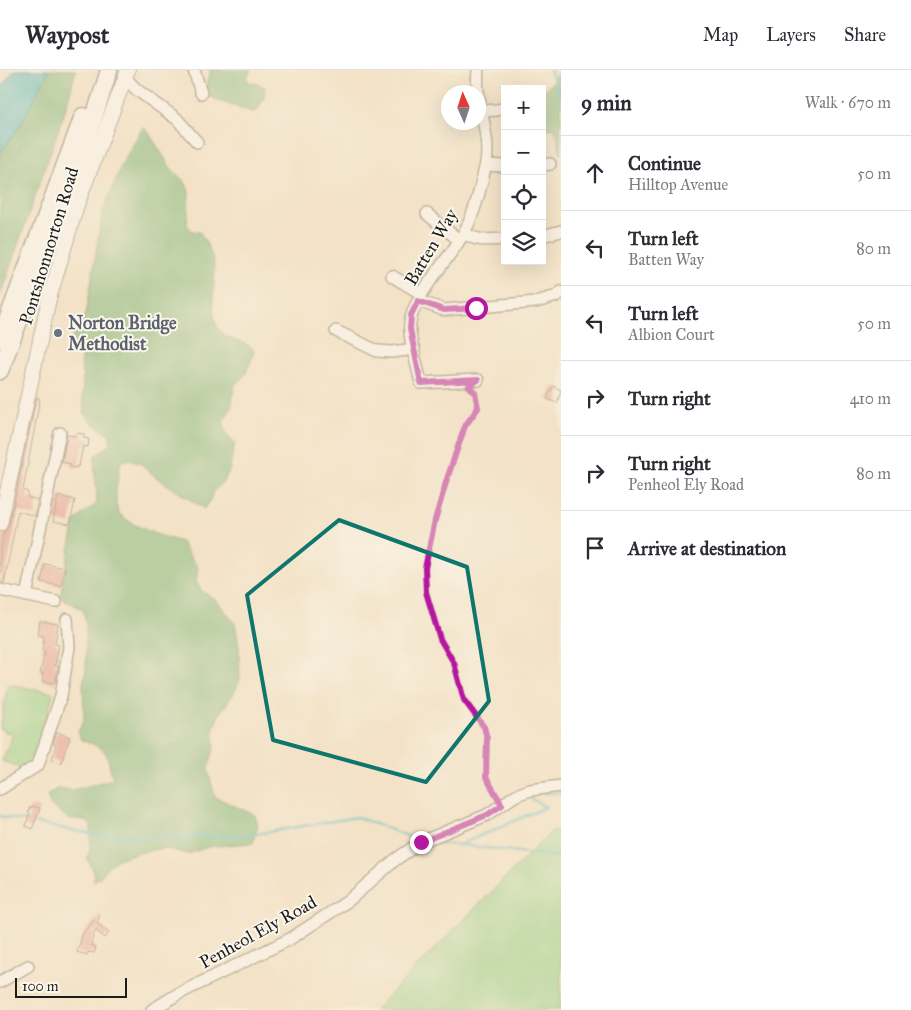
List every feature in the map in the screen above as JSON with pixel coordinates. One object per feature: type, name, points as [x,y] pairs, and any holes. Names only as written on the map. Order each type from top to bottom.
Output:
[{"type":"highway","points":[[0,339],[88,102],[98,70]]},
{"type":"highway","points":[[0,371],[57,222],[109,70]]},
{"type":"main road","name":"Pontshonnorton Road","points":[[0,524],[49,299],[77,205],[126,74]]},
{"type":"street","points":[[194,70],[201,93]]},
{"type":"street","name":"Batten Way","points":[[478,70],[478,85]]},
{"type":"street","points":[[126,74],[137,90],[177,119],[197,142]]},
{"type":"street","points":[[486,111],[501,109]]},
{"type":"street","name":"Batten Way","points":[[478,380],[421,383],[410,322],[411,315],[420,298],[462,236],[472,216],[486,165],[487,141],[485,130]]},
{"type":"street","points":[[486,165],[501,166]]},
{"type":"street","points":[[427,214],[462,236],[482,240],[501,239]]},
{"type":"street","points":[[546,235],[561,231]]},
{"type":"street","points":[[392,276],[420,298],[444,310],[536,302],[557,296],[561,292]]},
{"type":"street","points":[[339,337],[377,351],[392,352],[414,349]]},
{"type":"street","points":[[26,596],[60,433]]},
{"type":"street","points":[[0,590],[56,602]]},
{"type":"street","points":[[0,789],[38,765],[61,696],[69,647],[68,619]]},
{"type":"street","name":"Penheol Ely Road","points":[[152,1010],[178,994],[290,939],[348,901],[395,860],[421,842],[487,815],[516,795],[530,790],[561,786]]},
{"type":"street","points":[[0,982],[28,966]]},
{"type":"path","points":[[0,211],[33,112],[54,70]]},
{"type":"path","points":[[478,380],[469,386],[475,393],[478,408],[465,426],[435,520],[425,568],[426,592],[440,639],[454,663],[464,700],[484,727],[487,738],[486,777],[502,805]]},
{"type":"highlighted area","points":[[339,520],[467,567],[489,701],[426,782],[273,740],[247,595]]},
{"type":"green space","points":[[49,70],[76,70],[65,111],[0,296],[0,153],[21,125]]},
{"type":"green space","points":[[210,70],[251,70],[247,77],[249,83],[265,87],[264,98],[257,111],[252,112],[218,101],[206,93]]},
{"type":"green space","points":[[557,74],[561,74],[561,154],[555,128],[546,129],[546,88],[552,83]]},
{"type":"green space","points":[[143,127],[149,133],[170,167],[186,183],[189,192],[187,225],[193,231],[200,232],[213,260],[213,306],[217,324],[225,335],[246,344],[254,350],[245,375],[235,385],[231,409],[223,421],[226,433],[235,443],[229,471],[224,481],[213,492],[204,509],[157,478],[141,464],[128,460],[121,461],[116,490],[116,505],[120,515],[135,525],[181,542],[198,568],[196,581],[201,590],[216,600],[235,623],[239,647],[240,680],[233,695],[220,713],[213,729],[215,745],[208,770],[215,797],[255,815],[258,825],[253,843],[208,847],[188,854],[164,848],[137,853],[120,858],[108,866],[101,876],[94,881],[93,870],[87,858],[90,847],[91,824],[80,819],[70,820],[50,805],[47,794],[59,788],[73,790],[113,779],[105,753],[98,746],[81,740],[78,732],[84,719],[83,683],[86,670],[86,625],[83,610],[60,597],[75,521],[97,503],[95,455],[111,444],[109,434],[92,423],[85,415],[82,397],[83,382],[80,350],[72,345],[76,328],[86,314],[102,214],[122,164]]},
{"type":"green space","points":[[8,684],[53,693],[36,762],[27,770],[2,761],[13,735],[0,729]]},
{"type":"green space","points":[[552,831],[561,831],[561,1010],[374,1010]]},
{"type":"water","points":[[14,70],[49,70],[21,125],[0,153],[0,89]]},
{"type":"building","points":[[553,386],[561,390],[557,403],[547,399]]},
{"type":"building","points":[[36,398],[40,399],[23,490],[28,492],[27,497],[38,500],[35,516],[18,511],[4,583],[0,583],[0,552],[4,532],[9,526]]},
{"type":"building","points":[[76,433],[84,434],[84,438],[89,439],[88,447],[83,446],[77,468],[70,467],[71,464],[62,462],[67,435],[75,436]]},
{"type":"building","points":[[58,496],[75,500],[70,524],[53,521]]},
{"type":"building","points":[[45,564],[65,568],[61,586],[41,582]]},
{"type":"building","points":[[40,621],[58,624],[55,644],[59,645],[55,666],[58,666],[55,683],[42,681],[43,673],[40,673],[45,652],[42,651],[44,636],[38,635]]},
{"type":"building","points":[[57,732],[70,737],[61,763],[52,760],[56,745],[53,744]]},
{"type":"building","points":[[33,806],[40,808],[32,829],[25,826],[30,813],[28,812],[30,807],[32,808]]},
{"type":"building","points":[[100,914],[97,923],[109,933],[105,938],[95,930],[91,945],[96,947],[94,953],[88,952],[87,955],[77,952],[83,933]]},
{"type":"waterway","points":[[550,70],[561,98]]},
{"type":"waterway","points":[[545,793],[561,793]]},
{"type":"waterway","points":[[430,843],[459,845],[546,807],[526,796]]},
{"type":"waterway","points":[[0,816],[105,837],[245,836],[357,817],[418,840]]},
{"type":"waterway","points":[[461,845],[561,857]]},
{"type":"place","name":"Norton Bridge Methodist","points":[[58,333]]},
{"type":"route","points":[[421,842],[487,815],[502,805],[486,777],[487,738],[484,727],[464,700],[454,663],[440,639],[426,592],[425,568],[435,520],[465,426],[478,408],[475,393],[469,386],[478,380],[421,383],[410,329],[411,315],[418,301],[436,309],[444,310],[476,308]]}]
